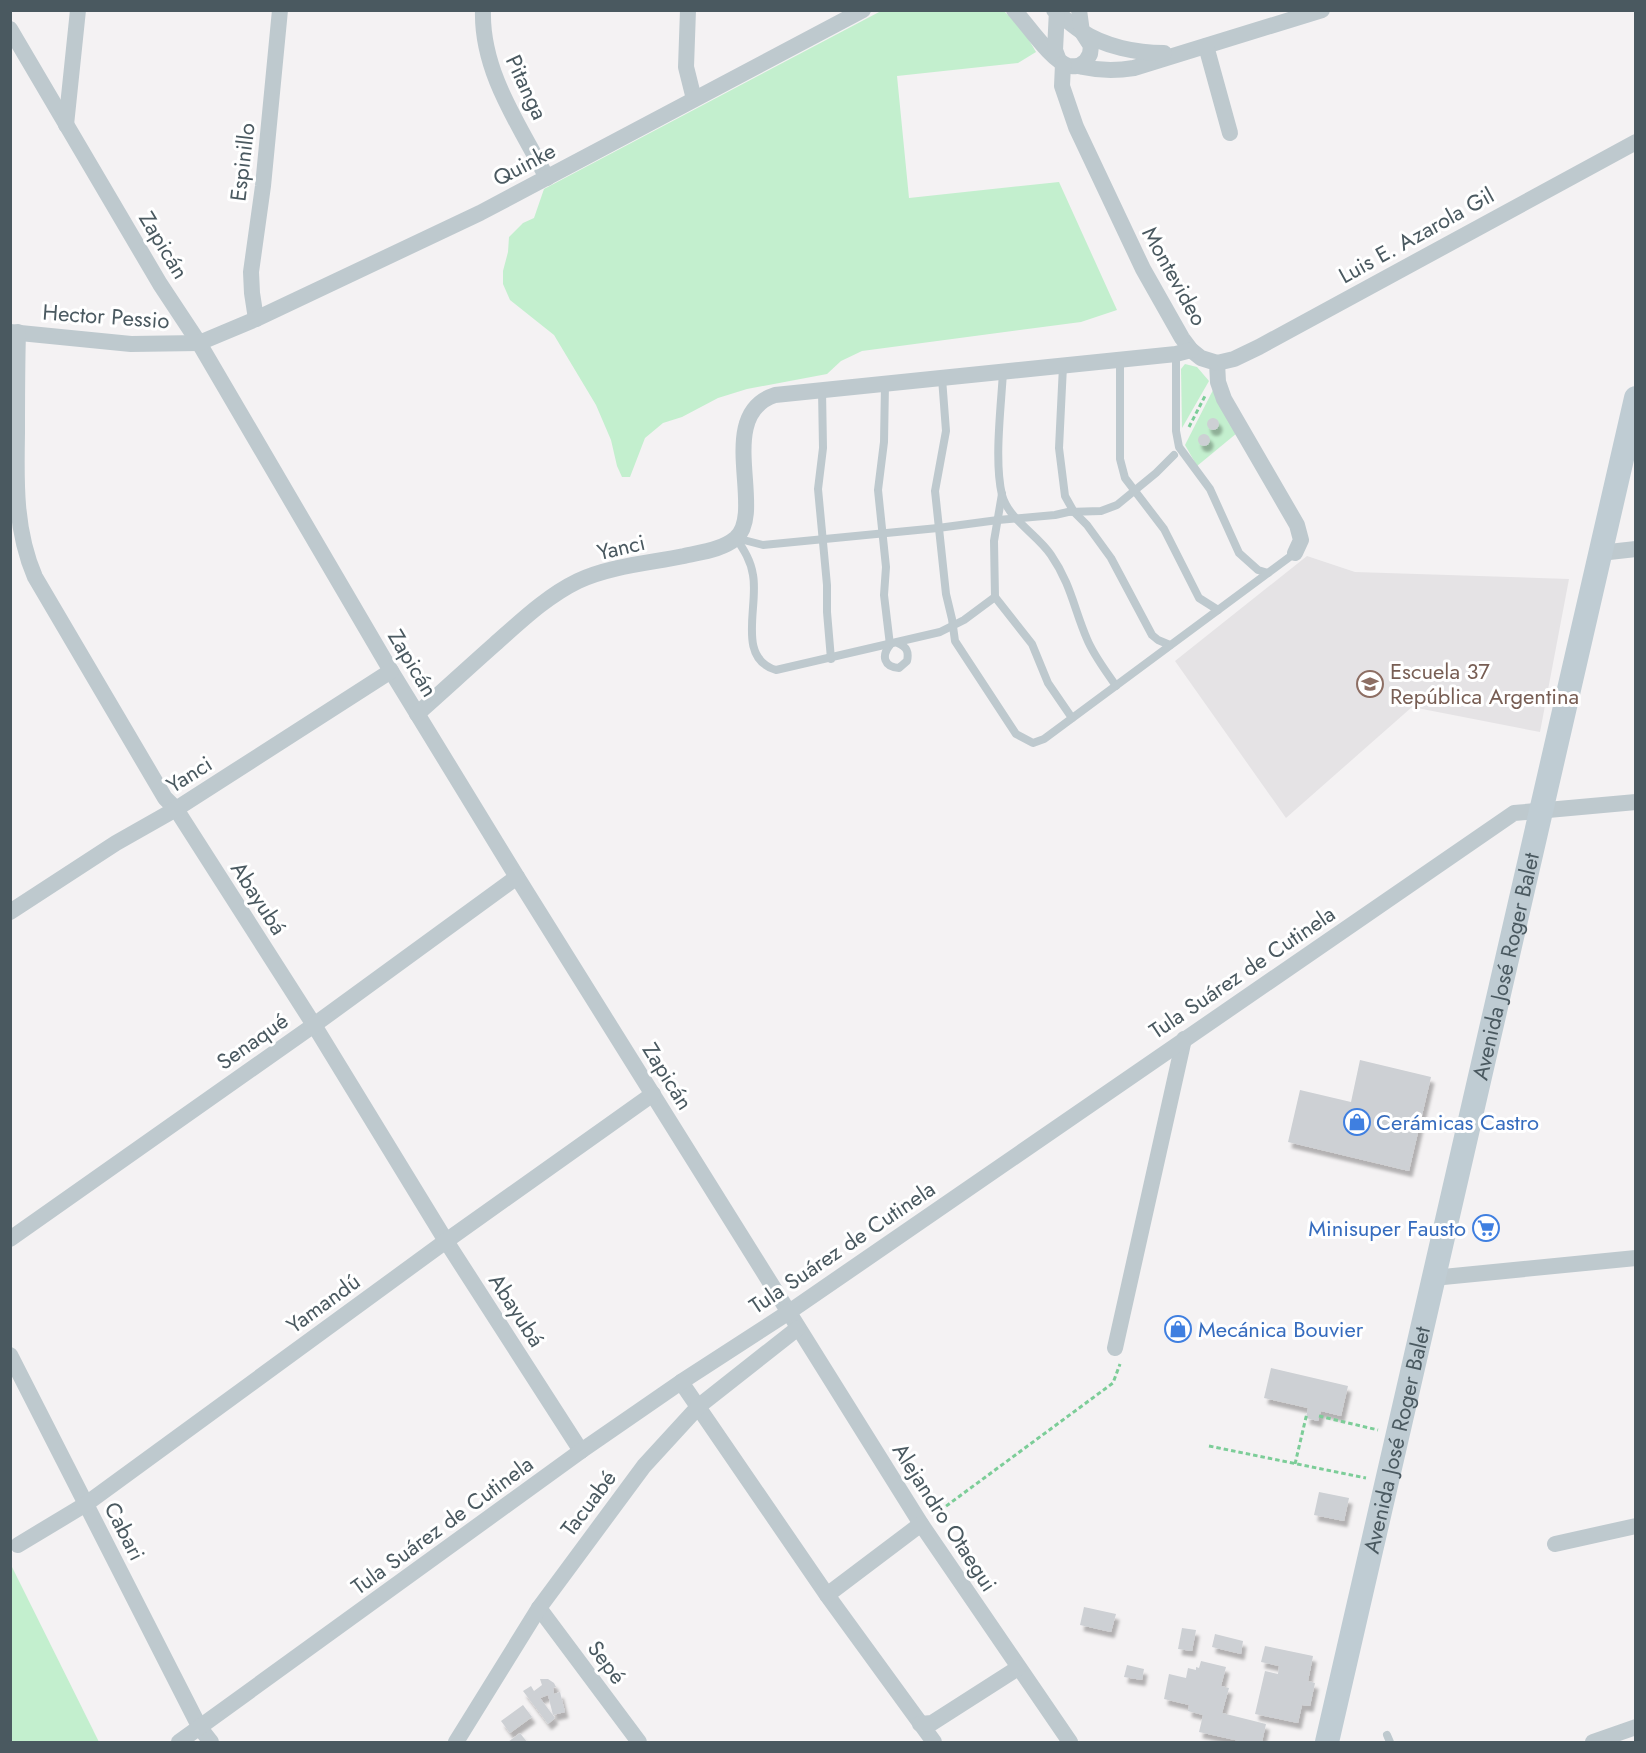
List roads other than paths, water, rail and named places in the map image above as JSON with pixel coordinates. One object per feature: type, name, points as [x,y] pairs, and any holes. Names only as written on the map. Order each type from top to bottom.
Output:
[{"type":"street","points":[[66,125],[78,10]]},
{"type":"street","name":"Espinillo","points":[[256,319],[251,272],[263,186],[280,10]]},
{"type":"street","name":"Pitanga","points":[[483,10],[485,42],[495,78],[547,178]]},
{"type":"street","points":[[688,10],[686,67],[694,99]]},
{"type":"street","name":"Quinke","points":[[199,343],[256,319],[442,231],[547,178],[863,10]]},
{"type":"street","points":[[1014,10],[1043,47],[1094,69],[1117,70],[1134,68],[1322,10]]},
{"type":"street","points":[[1079,10],[1082,32]]},
{"type":"street","points":[[1056,11],[1088,38],[1091,46],[1086,62],[1064,57]]},
{"type":"street","name":"Montevideo","points":[[1056,11],[1064,57],[1062,86],[1092,165],[1143,269],[1182,338],[1184,352],[1216,363]]},
{"type":"street","name":"Zapicán","points":[[10,29],[160,284],[199,343],[417,714],[789,1312]]},
{"type":"street","points":[[1064,57],[1064,33],[1070,31],[1082,32],[1112,45],[1136,51],[1180,53]]},
{"type":"street","points":[[1206,46],[1230,132]]},
{"type":"street","name":"Luis E. Azarola Gil","points":[[1216,363],[1234,359],[1259,347],[1635,142]]},
{"type":"street","name":"Hector Pessio","points":[[14,332],[131,344],[199,343]]},
{"type":"street","name":"Abayubá","points":[[14,332],[16,491],[19,524],[26,555],[49,601],[165,798],[176,809],[314,1025],[446,1241],[581,1451]]},
{"type":"street","points":[[736,538],[744,520],[745,440],[750,414],[755,406],[765,398],[775,395],[1184,352]]},
{"type":"street","points":[[1216,363],[1218,382],[1224,399],[1297,525],[1301,540],[1295,553]]},
{"type":"street","name":"Avenida José Roger Balet","points":[[1327,1743],[1635,398]]},
{"type":"street","name":"Yanci","points":[[417,714],[555,593],[580,580],[607,572],[713,550],[736,538]]},
{"type":"street","points":[[1600,553],[1635,549]]},
{"type":"street","name":"Yanci","points":[[10,912],[391,671]]},
{"type":"street","name":"Tula Suárez de Cutinela","points":[[179,1743],[581,1451],[681,1382],[789,1312],[1514,813],[1635,802]]},
{"type":"street","name":"Senaqué","points":[[10,1239],[314,1025],[517,877]]},
{"type":"street","points":[[1114,1348],[1184,1040]]},
{"type":"street","name":"Yamandú","points":[[18,1545],[86,1504],[446,1241],[653,1094]]},
{"type":"street","points":[[1433,1278],[1635,1258]]},
{"type":"street","name":"Alejandro Otaegui","points":[[789,1312],[921,1524],[1070,1743]]},
{"type":"street","name":"Tacuabé","points":[[456,1743],[539,1608],[645,1466],[699,1406],[798,1328]]},
{"type":"street","name":"Cabari","points":[[10,1355],[200,1728],[211,1743]]},
{"type":"street","points":[[681,1382],[827,1595],[934,1743]]},
{"type":"street","points":[[827,1595],[921,1524]]},
{"type":"street","points":[[1555,1544],[1635,1526]]},
{"type":"street","name":"Sepé","points":[[539,1608],[639,1743]]},
{"type":"street","points":[[920,1724],[932,1723],[1018,1668]]},
{"type":"street","points":[[1593,1743],[1635,1727]]},
{"type":"lane","points":[[1184,352],[1176,431],[1179,447],[1210,489],[1239,553],[1258,570],[1268,573]]},
{"type":"lane","points":[[1120,360],[1120,459],[1125,478],[1164,529],[1199,598],[1218,610]]},
{"type":"lane","points":[[1063,366],[1059,448],[1065,496],[1074,512],[1087,525],[1111,558],[1152,635],[1170,645]]},
{"type":"lane","points":[[1003,372],[999,462],[1002,494],[994,541],[994,597],[1032,644],[1048,683],[1072,718]]},
{"type":"lane","points":[[942,378],[946,431],[936,482],[938,528],[946,594],[955,641],[1010,727],[1022,739],[1033,743],[1038,742],[1295,553]]},
{"type":"lane","points":[[885,384],[884,442],[878,480],[886,567],[884,595],[894,644]]},
{"type":"lane","points":[[822,390],[823,448],[818,489],[831,659]]},
{"type":"lane","points":[[736,538],[763,545],[1109,509],[1134,492],[1174,455]]},
{"type":"lane","points":[[1002,494],[1009,511],[1037,537],[1058,565],[1072,595],[1088,642],[1116,686]]},
{"type":"lane","points":[[736,538],[751,564],[753,576],[753,646],[761,663],[777,670],[940,632],[994,597]]},
{"type":"place","name":"Escuela 37 República Argentina","points":[[1370,684]]},
{"type":"place","name":"Cerámicas Castro","points":[[1357,1122]]},
{"type":"place","name":"Minisuper Fausto","points":[[1486,1228]]},
{"type":"place","name":"Mecánica Bouvier","points":[[1178,1329]]}]
